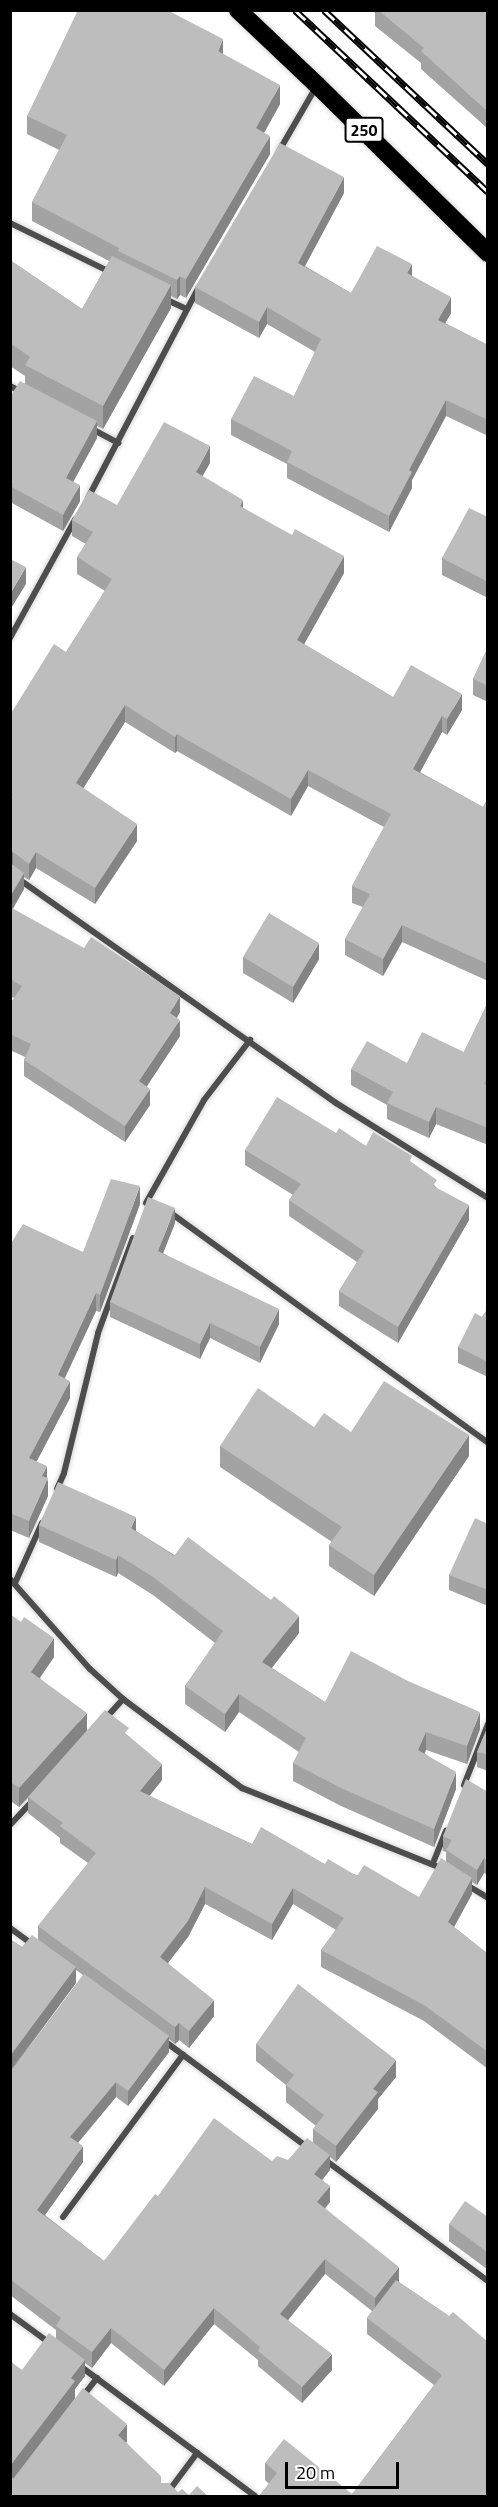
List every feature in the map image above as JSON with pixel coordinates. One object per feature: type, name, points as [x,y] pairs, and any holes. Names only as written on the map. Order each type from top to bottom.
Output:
[{"type":"highway","name":"250","points":[[238,10],[488,253]]},
{"type":"street","points":[[276,156],[317,85]]},
{"type":"street","points":[[10,223],[114,274]]},
{"type":"street","points":[[84,504],[204,279]]},
{"type":"street","points":[[155,294],[186,309]]},
{"type":"street","points":[[10,386],[30,396]]},
{"type":"street","points":[[89,427],[118,443]]},
{"type":"street","points":[[10,638],[78,514]]},
{"type":"street","points":[[10,873],[250,1040],[336,1103],[488,1198]]},
{"type":"street","points":[[144,1207],[148,1196],[204,1100],[250,1040]]},
{"type":"street","points":[[148,1196],[488,1443]]},
{"type":"street","points":[[55,1493],[64,1473],[98,1332],[136,1228]]},
{"type":"street","points":[[46,1513],[13,1581],[90,1669],[123,1699],[242,1788],[433,1863],[451,1875]]},
{"type":"street","points":[[100,1724],[123,1699]]},
{"type":"street","points":[[462,1788],[488,1724]]},
{"type":"street","points":[[10,1825],[40,1791]]},
{"type":"street","points":[[433,1863],[450,1820]]},
{"type":"street","points":[[460,1880],[488,1898]]},
{"type":"street","points":[[10,1928],[38,1948]]},
{"type":"street","points":[[156,2035],[488,2281]]},
{"type":"street","points":[[63,2217],[183,2055]]},
{"type":"street","points":[[10,2314],[58,2349]]},
{"type":"street","points":[[78,2364],[255,2496]]},
{"type":"street","points":[[75,2407],[97,2378]]},
{"type":"street","points":[[165,2496],[197,2453]]},
{"type":"building","points":[[78,10],[167,10],[223,39],[218,51],[280,85],[256,128],[270,136],[186,279],[180,276],[177,280],[118,251],[119,248],[32,202],[67,135],[27,116]]},
{"type":"building","points":[[378,10],[488,10],[487,111],[421,51],[424,48]]},
{"type":"building","points":[[280,143],[344,177],[298,263],[351,293],[377,246],[412,264],[407,273],[451,297],[438,320],[488,345],[488,420],[446,400],[409,470],[412,472],[389,516],[287,462],[292,451],[231,419],[254,376],[294,396],[321,339],[267,307],[259,322],[195,287]]},
{"type":"building","points":[[112,256],[171,285],[103,406],[25,365],[30,357],[10,343],[10,260],[82,309]]},
{"type":"building","points":[[20,381],[97,421],[66,478],[80,485],[63,515],[10,486],[10,397]]},
{"type":"building","points":[[164,422],[210,446],[196,472],[243,500],[240,506],[292,535],[295,529],[344,556],[297,640],[393,697],[411,665],[462,694],[447,719],[442,716],[413,769],[483,807],[488,798],[488,964],[402,925],[383,959],[345,939],[370,894],[352,886],[391,814],[308,770],[291,799],[177,734],[175,737],[125,705],[76,783],[137,824],[95,888],[36,852],[29,864],[13,852],[10,853],[10,798],[13,794],[10,793],[10,715],[54,644],[66,652],[112,579],[77,557],[93,532],[72,520],[89,490],[117,505]]},
{"type":"building","points":[[469,508],[488,517],[488,582],[442,558]]},
{"type":"building","points":[[10,559],[26,567],[10,594]]},
{"type":"building","points":[[488,647],[488,686],[473,679]]},
{"type":"building","points":[[10,863],[24,873],[10,897]]},
{"type":"building","points":[[10,907],[84,948],[91,937],[180,996],[170,1013],[180,1020],[139,1081],[150,1089],[125,1126],[24,1060],[31,1044],[10,1034],[10,1004],[22,986],[10,979]]},
{"type":"building","points":[[269,913],[319,943],[293,987],[243,957]]},
{"type":"building","points":[[488,1002],[488,1077],[484,1084],[488,1086],[488,1128],[436,1107],[429,1122],[387,1103],[393,1092],[351,1069],[367,1041],[407,1063],[422,1032],[464,1052]]},
{"type":"building","points":[[277,1097],[336,1133],[339,1128],[366,1146],[373,1132],[412,1156],[410,1161],[437,1180],[433,1186],[469,1205],[398,1327],[339,1291],[364,1251],[289,1200],[301,1184],[245,1150]]},
{"type":"building","points":[[111,1179],[140,1186],[100,1295],[96,1293],[58,1375],[70,1381],[29,1458],[47,1466],[42,1476],[48,1478],[29,1521],[10,1513],[10,1245],[23,1224],[83,1252]]},
{"type":"building","points":[[148,1197],[175,1208],[158,1251],[279,1309],[260,1347],[210,1323],[200,1344],[110,1302]]},
{"type":"building","points":[[488,1308],[488,1362],[458,1347],[475,1313],[482,1317]]},
{"type":"building","points":[[384,1381],[469,1435],[374,1575],[329,1545],[342,1527],[220,1446],[258,1388],[314,1427],[324,1413],[351,1432]]},
{"type":"building","points":[[58,1482],[136,1517],[131,1528],[174,1556],[188,1537],[271,1600],[274,1596],[299,1616],[262,1662],[325,1702],[351,1651],[408,1681],[480,1712],[467,1746],[426,1732],[418,1750],[456,1772],[434,1829],[341,1788],[293,1763],[306,1738],[239,1694],[225,1714],[185,1686],[223,1631],[153,1577],[118,1555],[116,1560],[39,1525]]},
{"type":"building","points":[[475,1518],[488,1524],[488,1590],[449,1575]]},
{"type":"building","points":[[10,1614],[21,1622],[24,1617],[54,1638],[31,1672],[87,1713],[19,1788],[10,1784]]},
{"type":"building","points":[[105,1710],[129,1728],[125,1733],[162,1764],[140,1791],[252,1844],[261,1827],[325,1864],[328,1859],[357,1876],[364,1865],[419,1897],[441,1858],[472,1878],[448,1922],[488,1954],[488,2052],[424,2005],[321,1950],[344,1918],[293,1888],[272,1924],[205,1887],[188,1921],[160,1957],[214,2000],[189,2031],[179,2023],[175,2027],[38,1926],[96,1853],[60,1826],[63,1823],[28,1797]]},
{"type":"building","points":[[488,1726],[488,1755],[477,1752]]},
{"type":"building","points":[[466,1779],[488,1792],[488,1860],[484,1858],[477,1870],[446,1850],[452,1840],[443,1836]]},
{"type":"building","points":[[32,1935],[76,1967],[10,2056],[10,1939],[22,1947]]},
{"type":"building","points":[[84,1974],[169,2036],[128,2091],[116,2082],[70,2137],[83,2146],[37,2210],[104,2261],[155,2194],[158,2196],[214,2118],[272,2161],[277,2156],[288,2160],[307,2138],[330,2155],[314,2174],[330,2186],[317,2202],[399,2267],[375,2298],[325,2259],[280,2314],[332,2354],[302,2387],[258,2351],[260,2347],[214,2308],[164,2370],[111,2328],[92,2352],[56,2326],[61,2318],[10,2279],[10,2069],[14,2068]]},
{"type":"building","points":[[298,1984],[396,2060],[373,2089],[378,2092],[336,2146],[313,2129],[324,2115],[286,2085],[294,2075],[256,2044]]},
{"type":"building","points":[[465,2201],[488,2217],[487,2252],[449,2224]]},
{"type":"building","points":[[396,2280],[449,2316],[453,2312],[488,2342],[488,2496],[259,2496],[277,2473],[265,2463],[284,2439],[352,2494],[442,2375],[367,2318]]},
{"type":"building","points":[[49,2333],[85,2360],[71,2378],[75,2381],[10,2466],[10,2361],[22,2370]]},
{"type":"building","points":[[83,2388],[127,2424],[118,2435],[161,2476],[161,2483],[169,2483],[178,2492],[182,2489],[189,2495],[197,2486],[208,2496],[10,2496],[10,2479],[14,2478]]},
{"type":"railway","points":[[295,10],[488,192]]},
{"type":"railway","points":[[324,10],[488,164]]}]
